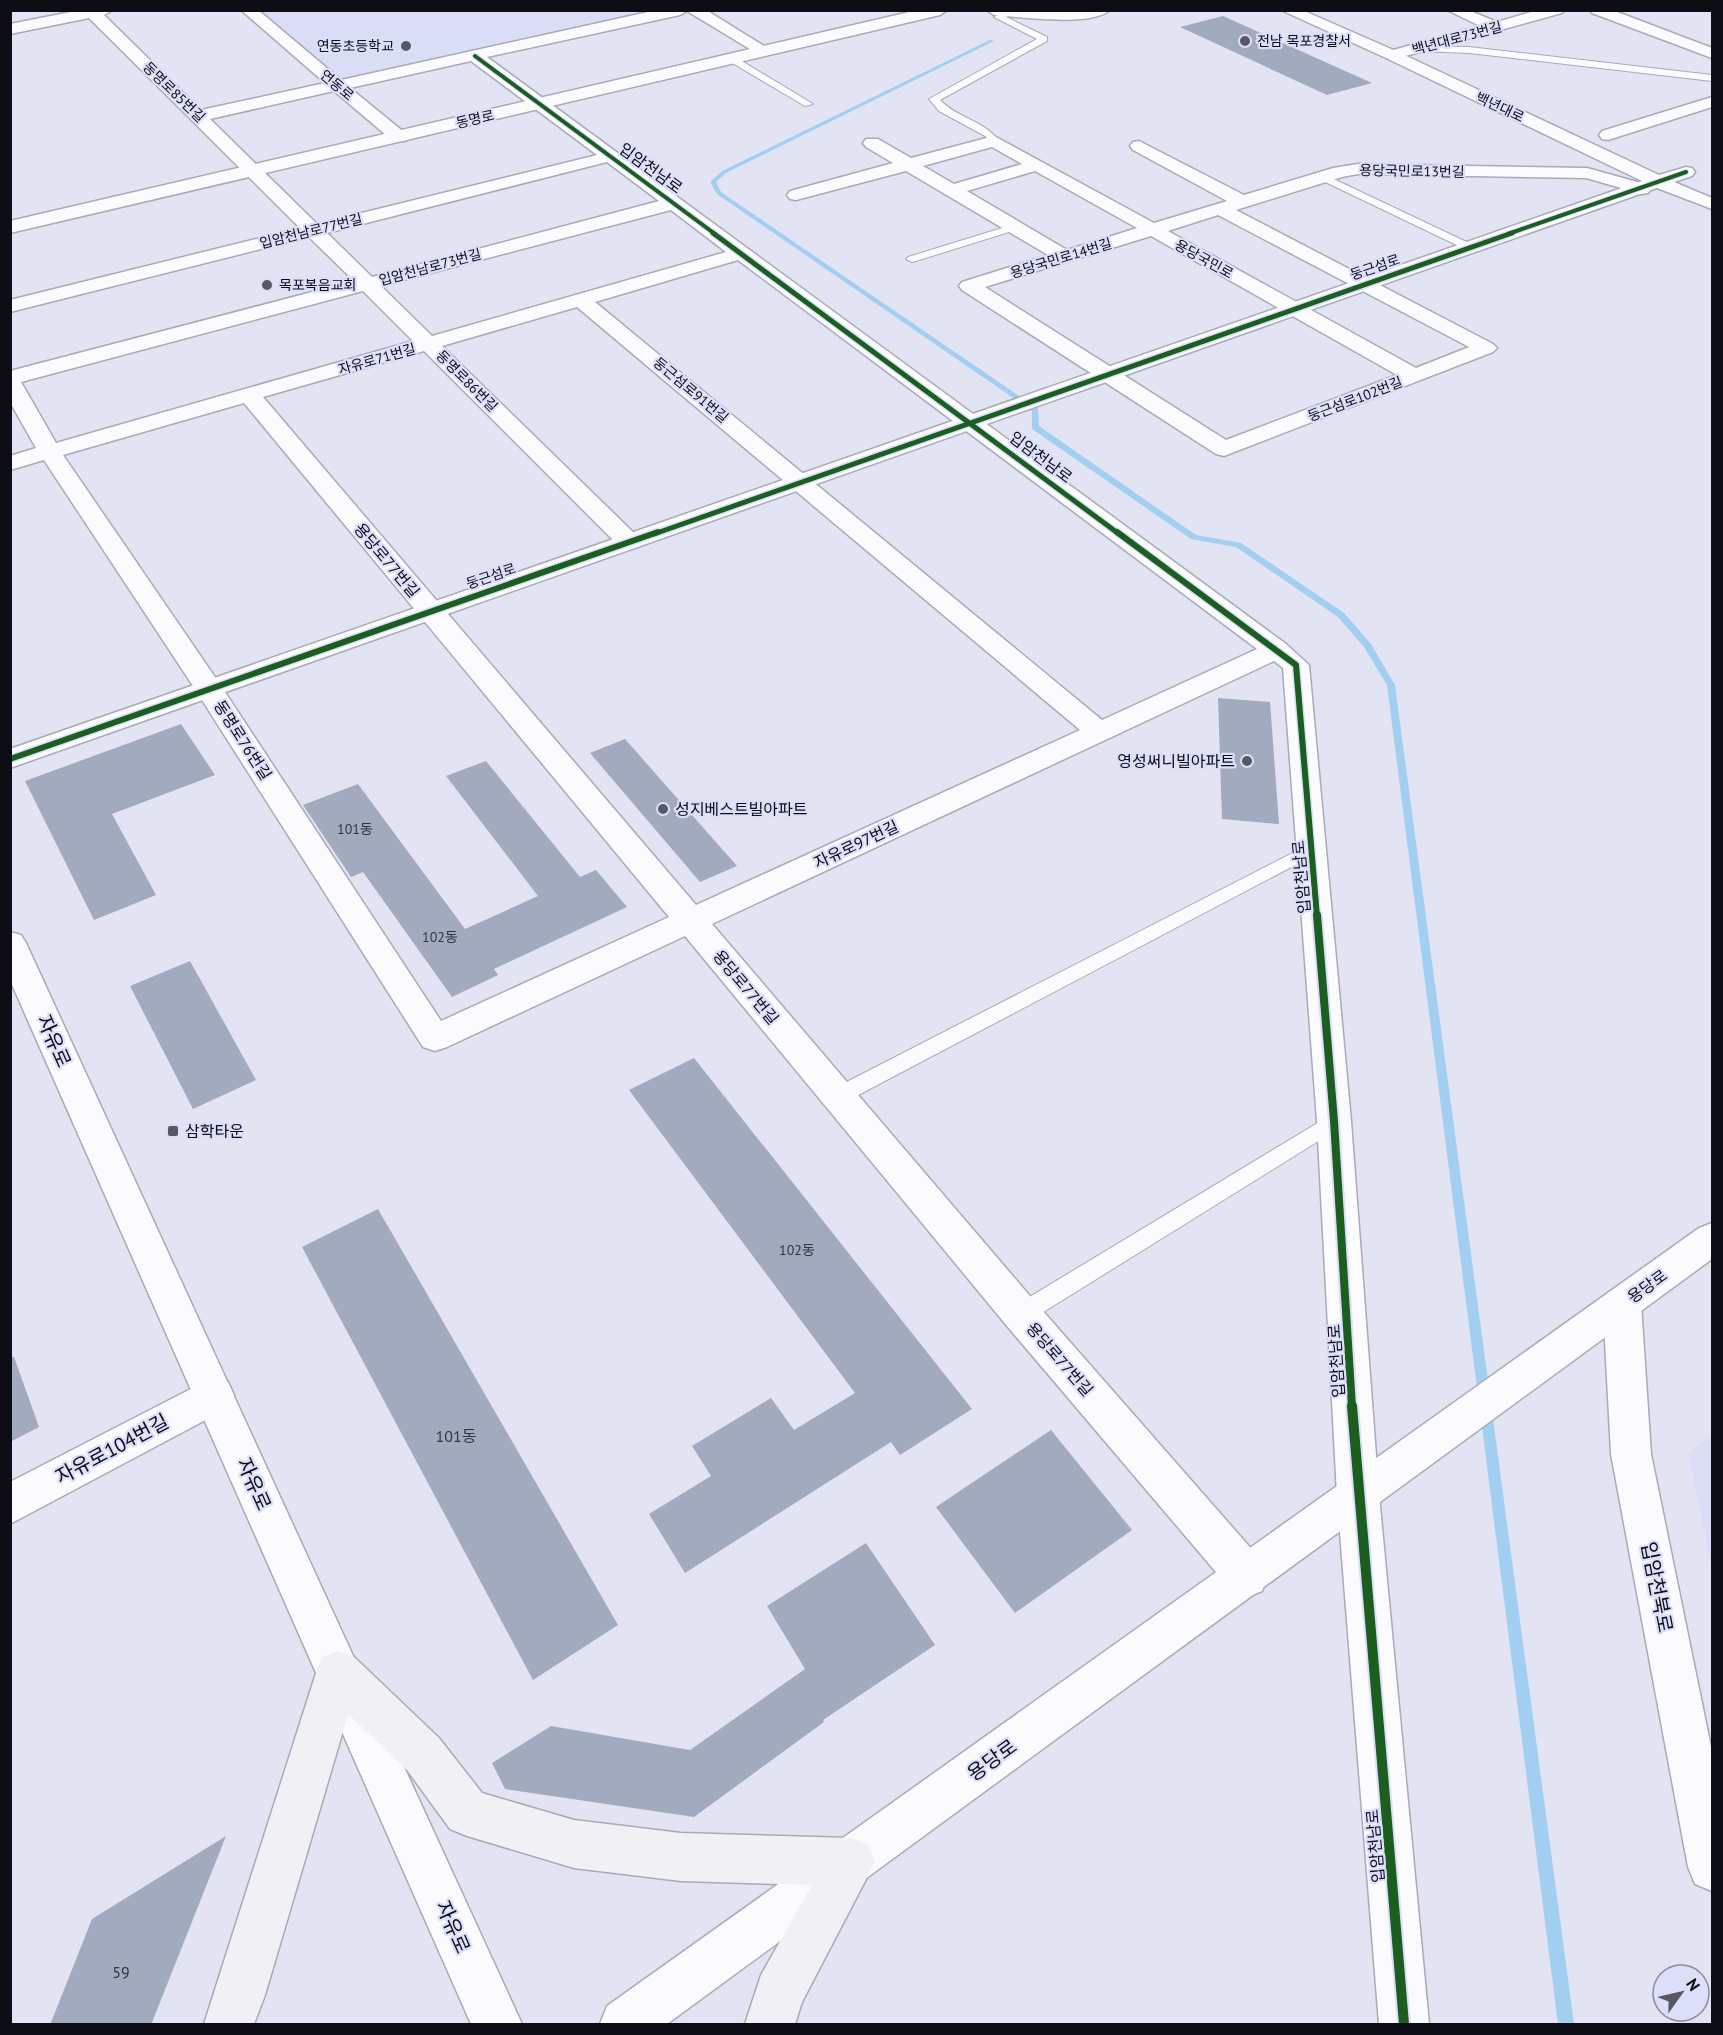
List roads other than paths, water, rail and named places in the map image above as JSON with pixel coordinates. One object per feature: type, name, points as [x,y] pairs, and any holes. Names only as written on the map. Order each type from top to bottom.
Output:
[{"type":"main road","points":[[229,2025],[338,1672],[423,1754],[467,1812],[574,1844],[681,1857],[851,1862],[779,1993],[770,2025]]},
{"type":"street","name":"연동로","points":[[248,10],[399,136]]},
{"type":"street","points":[[199,116],[680,10]]},
{"type":"street","points":[[694,10],[764,51]]},
{"type":"street","name":"동명로","points":[[10,227],[940,10]]},
{"type":"street","points":[[994,10],[1066,16],[1103,10]]},
{"type":"street","points":[[1050,10],[1066,16]]},
{"type":"street","name":"백년대로","points":[[1288,10],[1392,56],[1651,186],[1713,204]]},
{"type":"street","points":[[1330,10],[1461,68]]},
{"type":"street","points":[[1454,10],[1496,27]]},
{"type":"street","name":"백년대로73번길","points":[[1392,56],[1557,10]]},
{"type":"street","points":[[1597,10],[1713,53]]},
{"type":"street","points":[[10,29],[100,12]]},
{"type":"street","name":"동명로85번길","points":[[100,12],[199,116],[255,170]]},
{"type":"street","name":"입암천남로","points":[[475,56],[976,421],[1296,665],[1334,1121],[1358,1495],[1404,2025]]},
{"type":"street","points":[[1628,145],[1603,133],[1709,105]]},
{"type":"street","points":[[796,195],[994,141]]},
{"type":"street","name":"용당국민로","points":[[994,141],[1415,376]]},
{"type":"street","points":[[872,143],[1065,256]]},
{"type":"street","points":[[1139,146],[1243,202]]},
{"type":"street","name":"입암천남로77번길","points":[[10,306],[612,156]]},
{"type":"street","name":"둥근섬로","points":[[10,759],[1471,248],[1651,186],[1695,176],[1667,163]]},
{"type":"street","points":[[952,190],[1038,165]]},
{"type":"street","name":"용당국민로13번길","points":[[1152,230],[1339,172],[1369,168],[1408,171],[1587,173],[1651,186]]},
{"type":"street","name":"동명로86번길","points":[[255,170],[629,542]]},
{"type":"street","name":"입암천남로73번길","points":[[10,380],[675,203]]},
{"type":"street","points":[[1220,209],[1365,285]]},
{"type":"street","name":"용당국민로14번길","points":[[1108,374],[969,286],[1152,230]]},
{"type":"street","name":"자유로71번길","points":[[10,463],[743,253]]},
{"type":"street","name":"둥근섬로102번길","points":[[1108,374],[1224,449],[1486,348],[1365,285]]},
{"type":"street","name":"둥근섬로91번길","points":[[582,300],[1100,732]]},
{"type":"street","name":"동명로76번길","points":[[10,380],[51,452],[209,689],[435,1038]]},
{"type":"street","name":"용당로77번길","points":[[250,396],[1021,1314],[1247,1576]]},
{"type":"street","name":"자유로97번길","points":[[435,1038],[1277,650]]},
{"type":"street","name":"자유로","points":[[10,943],[497,2025]]},
{"type":"street","name":"용당로","points":[[625,2025],[1713,1239]]},
{"type":"street","name":"입암천북로","points":[[1622,1304],[1631,1454],[1713,1867]]},
{"type":"street","name":"자유로104번길","points":[[10,1504],[214,1395]]},
{"type":"lane","points":[[994,141],[989,134],[942,108],[935,103],[934,99],[1044,39],[998,17],[1012,12]]},
{"type":"lane","points":[[1419,48],[1469,50],[1713,78]]},
{"type":"lane","points":[[732,59],[808,104]]},
{"type":"lane","points":[[1323,177],[1471,248]]},
{"type":"lane","points":[[912,259],[1015,227]]},
{"type":"lane","points":[[838,1096],[1312,849]]},
{"type":"lane","points":[[1021,1314],[1334,1121]]},
{"type":"waterway","points":[[992,41],[724,172],[713,182],[719,193],[1036,410],[1035,427],[1194,537],[1238,545],[1341,615],[1368,646],[1391,685],[1484,1396]]},
{"type":"waterway","points":[[1486,1411],[1566,2024]]},
{"type":"place","name":"전남 목포경찰서","points":[[1245,41]]},
{"type":"place","name":"연동초등학교","points":[[406,46]]},
{"type":"place","name":"목포복음교회","points":[[267,285]]},
{"type":"place","name":"영성써니빌아파트","points":[[1247,761]]},
{"type":"place","name":"성지베스트빌아파트","points":[[663,809]]},
{"type":"place","name":"삼학타운","points":[[173,1131]]}]
